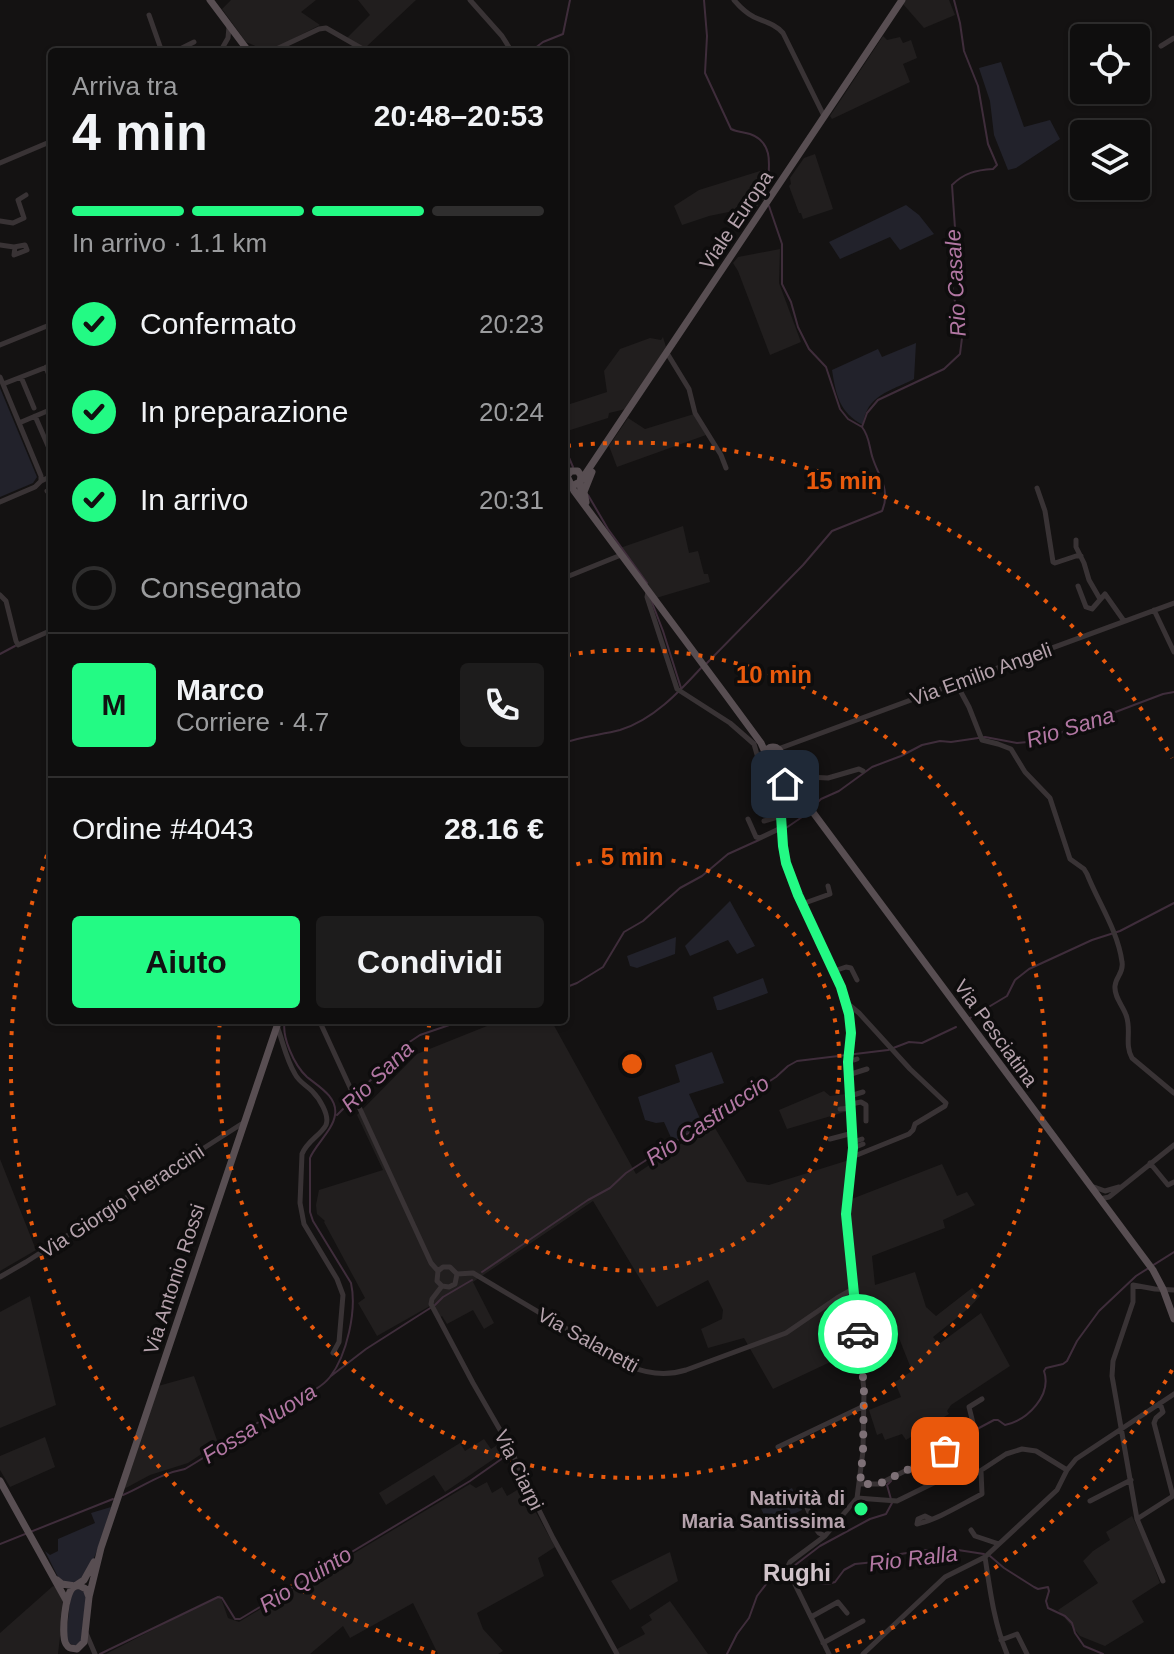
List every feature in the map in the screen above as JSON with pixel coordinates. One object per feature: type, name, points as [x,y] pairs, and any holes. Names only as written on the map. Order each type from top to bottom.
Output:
[{"type":"main road","points":[[210,0],[246,48]]},
{"type":"main road","name":"Viale Europa","points":[[580,482],[902,0]]},
{"type":"main road","name":"Viale Europa","points":[[569,475],[596,459]]},
{"type":"main road","name":"Viale Europa","points":[[594,518],[584,497],[596,459]]},
{"type":"main road","points":[[569,475],[574,485],[580,482]]},
{"type":"main road","name":"Via Pesciatina","points":[[569,475],[582,501],[621,555],[1150,1266],[1174,1319]]},
{"type":"main road","name":"Via Pesciatina","points":[[580,482],[582,501]]},
{"type":"main road","name":"Via Antonio Rossi","points":[[101,1548],[277,1024]]},
{"type":"main road","points":[[0,1481],[67,1603]]},
{"type":"main road","points":[[63,1654],[68,1593],[87,1575],[101,1548]]},
{"type":"main road","points":[[64,1641],[74,1651],[84,1642],[89,1597],[101,1548]]},
{"type":"main road","points":[[50,1572],[62,1584],[83,1587],[89,1597]]},
{"type":"street","points":[[470,0],[510,48]]},
{"type":"street","points":[[734,0],[753,17],[779,28],[783,33],[824,116]]},
{"type":"street","points":[[149,15],[161,48]]},
{"type":"street","points":[[222,48],[228,38],[229,26]]},
{"type":"street","points":[[279,48],[326,28],[361,48]]},
{"type":"street","points":[[1161,46],[1174,38]]},
{"type":"street","points":[[182,48],[194,42]]},
{"type":"street","points":[[0,163],[48,143]]},
{"type":"street","points":[[0,221],[13,223],[24,218],[18,200],[26,195]]},
{"type":"street","points":[[0,245],[15,247]]},
{"type":"street","points":[[0,345],[48,326]]},
{"type":"street","points":[[667,353],[689,389],[695,413],[726,468]]},
{"type":"street","points":[[3,384],[48,366]]},
{"type":"street","points":[[0,377],[41,481]]},
{"type":"street","points":[[21,377],[34,408]]},
{"type":"street","points":[[19,423],[48,411]]},
{"type":"street","points":[[35,416],[48,446]]},
{"type":"street","points":[[44,436],[48,434]]},
{"type":"street","points":[[0,502],[48,478]]},
{"type":"street","points":[[1037,488],[1045,511],[1053,562],[1081,556]]},
{"type":"street","points":[[1076,540],[1089,580],[1100,600]]},
{"type":"street","points":[[568,576],[621,555]]},
{"type":"street","points":[[1078,586],[1086,607],[1090,609],[1102,595],[1108,596],[1124,621]]},
{"type":"street","points":[[648,591],[647,597],[679,690],[730,723],[771,756]]},
{"type":"street","points":[[0,595],[6,601],[17,644],[48,632]]},
{"type":"street","name":"Via Emilio Angeli","points":[[771,756],[789,746],[1174,603]]},
{"type":"street","points":[[1154,610],[1174,652]]},
{"type":"street","points":[[956,683],[982,738],[1011,749],[1025,772],[1050,798],[1070,859],[1084,869],[1114,934],[1123,965],[1115,987],[1116,995],[1128,1020],[1130,1056],[1174,1093]]},
{"type":"street","points":[[793,787],[808,777],[828,778],[859,769],[863,771]]},
{"type":"street","points":[[784,774],[781,816],[786,863],[847,1003],[851,1033],[848,1075],[853,1085],[850,1096],[853,1145],[846,1214],[863,1373],[860,1484],[857,1498],[825,1536],[790,1562],[788,1570],[829,1654]]},
{"type":"street","points":[[764,821],[781,816]]},
{"type":"street","points":[[748,819],[756,837],[782,830]]},
{"type":"street","points":[[802,904],[830,894],[828,886]]},
{"type":"street","points":[[834,971],[851,968],[857,980]]},
{"type":"street","points":[[847,1003],[946,1103],[915,1124],[909,1134],[852,1157]]},
{"type":"street","points":[[279,1024],[291,1067],[297,1078],[317,1096],[326,1115],[325,1127],[308,1142],[302,1154],[300,1203],[304,1224],[341,1286],[343,1295],[339,1342],[333,1353]]},
{"type":"street","points":[[321,1024],[431,1263],[438,1271]]},
{"type":"street","points":[[848,1057],[857,1059]]},
{"type":"street","points":[[848,1075],[867,1069]]},
{"type":"street","points":[[850,1096],[863,1092]]},
{"type":"street","points":[[840,1109],[861,1102],[866,1105],[866,1121]]},
{"type":"street","name":"Via Giorgio Pieraccini","points":[[0,1277],[243,1123]]},
{"type":"street","points":[[830,1139],[853,1133]]},
{"type":"street","points":[[853,1145],[862,1142]]},
{"type":"street","points":[[1099,1200],[1109,1197],[1174,1145]]},
{"type":"street","points":[[1150,1163],[1168,1185],[1174,1182]]},
{"type":"street","points":[[1089,1185],[1105,1191],[1120,1187]]},
{"type":"street","points":[[1099,1200],[1105,1191]]},
{"type":"street","points":[[1109,1197],[1111,1215]]},
{"type":"street","points":[[446,1266],[453,1268],[457,1274],[452,1286],[442,1286],[436,1278],[438,1271],[446,1266]]},
{"type":"street","name":"Via Salanetti","points":[[457,1274],[473,1273],[629,1366],[642,1372],[660,1374],[686,1370],[786,1333],[853,1289]]},
{"type":"street","points":[[1163,1581],[1137,1519],[1112,1376],[1113,1361],[1133,1302],[1133,1285],[1174,1290]]},
{"type":"street","name":"Via Ciarpi","points":[[442,1286],[432,1299],[433,1307],[617,1654]]},
{"type":"street","points":[[863,1654],[945,1577],[987,1556],[1057,1490],[1076,1459],[1174,1394]]},
{"type":"street","points":[[860,1484],[879,1484],[945,1451],[974,1427],[969,1407],[982,1399]]},
{"type":"street","points":[[1137,1519],[1173,1495],[1154,1423],[1163,1412],[1160,1403]]},
{"type":"street","points":[[778,1447],[864,1406]]},
{"type":"street","points":[[857,1498],[892,1501],[904,1498],[954,1473],[977,1473],[1006,1454],[1022,1449],[1036,1451],[1067,1470]]},
{"type":"street","points":[[931,1519],[982,1494],[981,1471]]},
{"type":"street","points":[[1090,1501],[1131,1480]]},
{"type":"street","points":[[800,1491],[816,1529],[825,1536]]},
{"type":"street","points":[[971,1530],[975,1536],[999,1544]]},
{"type":"street","points":[[987,1556],[992,1600],[1007,1654]]},
{"type":"street","points":[[811,1617],[838,1602],[847,1613]]},
{"type":"street","points":[[823,1643],[863,1621]]},
{"type":"street","points":[[86,1632],[94,1654]]},
{"type":"street","points":[[1001,1640],[1017,1634],[1027,1654]]},
{"type":"street","points":[[74,1651],[86,1649],[94,1654]]},
{"type":"shaded area","points":[[231,0],[316,0],[301,12],[320,25],[277,47],[260,48],[246,42],[222,9]]},
{"type":"shaded area","points":[[358,0],[416,0],[365,48],[354,48],[359,45],[347,38],[370,15]]},
{"type":"shaded area","points":[[906,0],[949,0],[955,15],[924,28],[903,4]]},
{"type":"shaded area","points":[[883,36],[887,40],[900,37],[903,43],[911,40],[917,58],[903,64],[910,82],[832,119],[830,116]]},
{"type":"shaded area","points":[[1001,62],[1024,127],[1050,120],[1060,139],[1008,170],[994,135],[990,101],[979,68]]},
{"type":"shaded area","points":[[815,154],[833,209],[803,219],[789,186],[790,178],[804,158]]},
{"type":"shaded area","points":[[766,169],[765,200],[757,199],[758,206],[682,225],[674,206],[699,190]]},
{"type":"shaded area","points":[[906,205],[919,215],[934,234],[900,250],[890,237],[840,259],[829,242]]},
{"type":"shaded area","points":[[780,249],[779,283],[801,342],[770,355],[733,263],[738,257]]},
{"type":"shaded area","points":[[663,337],[666,347],[626,409],[568,431],[568,405],[607,392],[604,371],[620,349],[650,338],[661,340]]},
{"type":"shaded area","points":[[916,343],[914,379],[874,400],[863,425],[855,420],[837,395],[832,370],[878,349],[882,357]]},
{"type":"shaded area","points":[[0,388],[37,477],[33,483],[0,497]]},
{"type":"shaded area","points":[[694,414],[706,435],[617,467],[609,446],[628,418],[645,429]]},
{"type":"shaded area","points":[[683,526],[689,553],[698,551],[704,574],[708,574],[710,582],[656,598],[620,548]]},
{"type":"shaded area","points":[[730,901],[755,946],[737,954],[728,940],[690,956],[685,946]]},
{"type":"shaded area","points":[[676,937],[675,954],[637,968],[630,966],[627,956]]},
{"type":"shaded area","points":[[763,978],[768,993],[717,1010],[713,997]]},
{"type":"shaded area","points":[[492,1024],[553,1024],[636,1174],[712,1123],[747,1182],[769,1185],[849,1160],[845,1200],[942,1164],[957,1196],[967,1192],[975,1205],[943,1220],[945,1228],[872,1256],[875,1285],[915,1272],[926,1307],[936,1316],[972,1288],[980,1296],[933,1337],[939,1344],[981,1313],[1010,1366],[951,1405],[947,1411],[949,1414],[906,1440],[902,1434],[885,1440],[882,1433],[877,1435],[869,1410],[901,1397],[895,1382],[912,1371],[897,1333],[881,1339],[868,1310],[855,1315],[858,1349],[773,1389],[744,1338],[708,1348],[701,1329],[722,1319],[723,1310],[708,1280],[657,1307],[593,1201],[473,1282],[494,1323],[484,1329],[473,1310],[447,1324],[442,1316],[438,1319],[430,1306],[377,1336],[358,1303],[365,1298],[325,1221],[317,1214],[316,1205],[319,1190],[383,1170],[357,1115],[417,1054]]},
{"type":"shaded area","points":[[712,1052],[724,1083],[689,1094],[702,1123],[673,1142],[664,1122],[645,1120],[638,1097],[680,1082],[675,1065]]},
{"type":"shaded area","points":[[824,1091],[830,1096],[846,1094],[848,1111],[787,1129],[779,1110]]},
{"type":"shaded area","points":[[0,1159],[36,1250],[0,1271]]},
{"type":"shaded area","points":[[30,1296],[56,1405],[0,1428],[0,1312]]},
{"type":"shaded area","points":[[194,1376],[218,1443],[188,1463],[150,1475],[124,1489],[158,1386]]},
{"type":"shaded area","points":[[45,1437],[55,1467],[10,1487],[0,1470],[0,1456]]},
{"type":"shaded area","points":[[484,1439],[491,1449],[502,1442],[507,1450],[445,1492],[434,1475],[386,1505],[379,1493],[460,1443],[465,1451]]},
{"type":"shaded area","points":[[487,1482],[492,1493],[502,1487],[507,1496],[522,1487],[555,1547],[538,1558],[544,1576],[477,1613],[483,1629],[503,1651],[498,1654],[438,1654],[413,1603],[350,1638],[343,1626],[310,1654],[106,1654],[220,1595],[228,1618],[239,1622],[470,1484],[476,1488]]},
{"type":"shaded area","points":[[792,1488],[802,1510],[769,1526],[759,1504]]},
{"type":"shaded area","points":[[111,1507],[88,1570],[80,1580],[66,1583],[58,1577],[45,1551],[50,1555],[58,1551],[58,1539],[95,1523],[91,1513]]},
{"type":"shaded area","points":[[1132,1516],[1160,1583],[1132,1601],[1144,1622],[1105,1646],[1080,1636],[1058,1610],[1098,1583],[1083,1561],[1110,1540],[1106,1532]]},
{"type":"shaded area","points":[[670,1552],[678,1581],[630,1610],[611,1581]]},
{"type":"shaded area","points":[[53,1586],[64,1603],[58,1654],[0,1654],[0,1633]]},
{"type":"shaded area","points":[[78,1589],[84,1592],[86,1598],[81,1642],[75,1646],[69,1643],[66,1636],[71,1594]]},
{"type":"shaded area","points":[[670,1601],[708,1654],[619,1654],[617,1649],[645,1634],[641,1627],[652,1620],[649,1615]]},
{"type":"waterway","points":[[535,48],[563,34],[570,0]]},
{"type":"waterway","points":[[704,0],[707,36],[705,73],[731,129],[759,139],[768,152],[767,197]]},
{"type":"waterway","name":"Rio Casale","points":[[706,664],[832,531],[882,511],[885,491],[862,427],[867,413],[878,400],[944,369],[960,354],[962,338],[951,265],[955,228],[952,185],[966,175],[993,169],[997,165],[988,144],[978,86],[964,51],[954,0]]},
{"type":"waterway","points":[[769,206],[782,244],[782,284],[798,327],[809,349],[826,367],[840,409],[848,419],[862,427]]},
{"type":"waterway","points":[[568,455],[573,467]]},
{"type":"waterway","points":[[588,495],[647,583]]},
{"type":"waterway","points":[[651,600],[681,688]]},
{"type":"waterway","points":[[0,654],[15,646]]},
{"type":"waterway","name":"Fossa Nuova","points":[[568,742],[620,730],[643,719],[674,696],[701,668]]},
{"type":"waterway","name":"Rio Sana","points":[[812,808],[872,767],[922,745],[985,737],[1017,743],[1039,741],[1174,692]]},
{"type":"waterway","name":"Rio Sana","points":[[783,830],[808,813]]},
{"type":"waterway","name":"Rio Sana","points":[[568,986],[603,967],[624,932],[643,921],[680,888],[702,876],[728,854],[759,840]]},
{"type":"waterway","name":"Rio Castruccio","points":[[970,1018],[1007,996],[1015,980],[1029,969],[1092,940],[1120,931],[1174,903]]},
{"type":"waterway","name":"Fossa Nuova","points":[[123,1495],[185,1469],[320,1386],[336,1368],[346,1345],[353,1306],[351,1283],[310,1212],[310,1158],[331,1126],[335,1109],[330,1097],[302,1072],[293,1058],[284,1024]]},
{"type":"waterway","name":"Rio Sana","points":[[356,1095],[405,1045],[420,1035],[452,1024]]},
{"type":"waterway","name":"Rio Castruccio","points":[[482,1272],[797,1061],[888,1050],[909,1042],[922,1043],[956,1027]]},
{"type":"waterway","name":"Rio Sana","points":[[337,1115],[352,1100]]},
{"type":"waterway","points":[[964,1436],[994,1420],[1005,1425],[1030,1412],[1045,1389],[1046,1368],[1067,1361],[1099,1311],[1136,1276],[1174,1252]]},
{"type":"waterway","name":"Rio Castruccio","points":[[331,1376],[366,1349],[472,1280]]},
{"type":"waterway","name":"Rio Quinto","points":[[100,1654],[218,1597],[222,1598],[235,1619],[240,1619],[470,1481],[510,1453]]},
{"type":"waterway","points":[[790,1569],[820,1546],[870,1519],[886,1514],[892,1503],[887,1485],[891,1481]]},
{"type":"waterway","name":"Fossa Nuova","points":[[0,1544],[113,1499]]},
{"type":"waterway","name":"Rio Ralla","points":[[791,1569],[806,1573],[818,1583],[828,1584],[835,1582],[844,1570],[855,1564],[875,1562],[887,1556],[927,1550],[947,1554],[958,1550],[984,1554]]},
{"type":"waterway","name":"Rio Ralla","points":[[990,1556],[1034,1587],[1048,1587],[1048,1608],[1072,1623],[1084,1646],[1103,1654]]},
{"type":"waterway","name":"Rio Ralla","points":[[727,1654],[749,1618],[757,1596],[767,1583],[785,1572]]},
{"type":"way so far","points":[[858,1334],[864,1386],[860,1484],[879,1484],[945,1451]]},
{"type":"place","name":"Natività di Maria Santissima","points":[[861,1509]]},
{"type":"district","name":"Rughi","points":[[797,1573]]},
{"type":"route","points":[[785,784],[781,816],[786,863],[841,987],[849,1014],[848,1062],[853,1148],[846,1214],[858,1334]]}]
